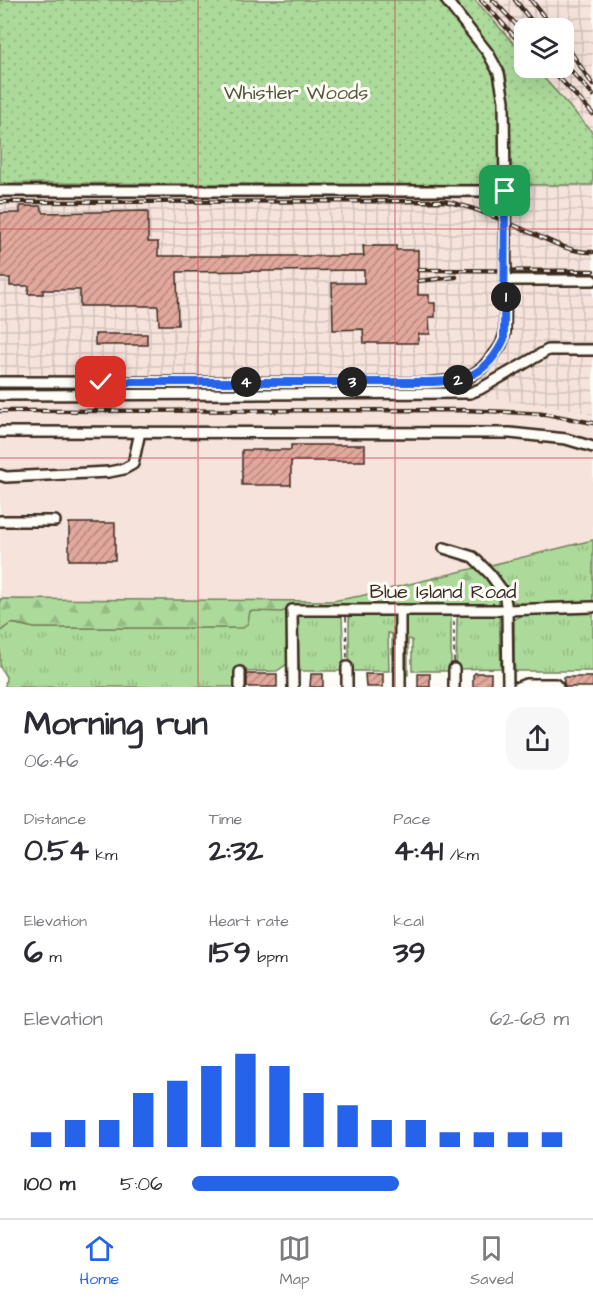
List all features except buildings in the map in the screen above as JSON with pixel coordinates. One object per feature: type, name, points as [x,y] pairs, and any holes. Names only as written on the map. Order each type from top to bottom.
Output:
[{"type":"street","points":[[0,382],[441,382],[466,379],[474,375],[496,352],[505,333],[504,100],[499,73],[488,53],[446,0]]},
{"type":"street","points":[[0,191],[505,191]]},
{"type":"street","points":[[506,280],[593,280]]},
{"type":"street","points":[[0,395],[470,393],[548,350],[593,350]]},
{"type":"street","points":[[0,432],[510,433],[566,439],[593,447]]},
{"type":"street","points":[[0,475],[6,477],[109,472],[124,469],[133,464],[140,432]]},
{"type":"street","points":[[0,521],[55,521]]},
{"type":"street","points":[[444,548],[465,553],[479,562],[504,593],[507,610],[508,687]]},
{"type":"street","name":"Blue Island Road","points":[[293,687],[292,610],[507,610],[593,607]]},
{"type":"street","points":[[400,610],[400,687]]},
{"type":"street","points":[[347,667],[347,687]]},
{"type":"street","points":[[454,669],[454,687]]},
{"type":"street","points":[[240,672],[240,687]]},
{"type":"street","points":[[521,687],[526,684],[555,684],[558,687]]},
{"type":"path","points":[[346,610],[347,667]]},
{"type":"path","points":[[454,610],[454,669]]},
{"type":"shaded area","points":[[475,0],[593,0],[593,133],[544,78],[574,78],[574,18],[514,18],[514,44]]},
{"type":"shaded area","points":[[0,183],[593,185],[593,415],[574,410],[480,397],[0,398]]},
{"type":"shaded area","points":[[480,397],[574,410],[593,415],[593,540],[332,601],[0,599],[0,398]]},
{"type":"green space","name":"Whistler Woods","points":[[0,0],[475,0],[514,44],[514,78],[544,78],[593,133],[593,185],[0,183]]},
{"type":"green space","points":[[593,540],[593,602],[587,604],[524,605],[512,601],[501,580],[487,566]]},
{"type":"green space","points":[[479,567],[493,584],[501,602],[499,606],[250,611],[248,623],[243,628],[35,628],[13,624],[0,632],[0,599],[332,601]]},
{"type":"green space","points":[[250,611],[295,611],[288,624],[287,664],[277,671],[238,672],[237,687],[5,687],[6,677],[0,667],[0,632],[10,623],[35,628],[234,628]]},
{"type":"green space","points":[[593,612],[593,671],[514,671],[514,619],[526,614]]},
{"type":"green space","points":[[447,613],[451,616],[451,671],[412,671],[412,640],[408,639],[408,675],[406,675],[405,619],[408,615]]},
{"type":"green space","points":[[459,613],[499,613],[501,668],[456,669]]},
{"type":"green space","points":[[303,614],[342,615],[344,671],[300,671],[297,653],[294,650],[296,618]]},
{"type":"green space","points":[[349,614],[395,616],[395,671],[392,671],[392,634],[388,633],[389,671],[349,671]]},
{"type":"railway","points":[[481,0],[514,36]]},
{"type":"railway","points":[[493,0],[514,22]]},
{"type":"railway","points":[[515,0],[529,18]]},
{"type":"railway","points":[[531,0],[545,18]]},
{"type":"railway","points":[[574,57],[593,85]]},
{"type":"railway","points":[[574,74],[593,95]]},
{"type":"railway","points":[[559,78],[593,114]]},
{"type":"railway","points":[[0,202],[444,201],[491,215],[563,247],[593,252]]},
{"type":"railway","points":[[418,270],[593,271]]},
{"type":"railway","points":[[418,281],[456,277]]},
{"type":"railway","points":[[0,411],[465,410],[546,414],[593,423]]},
{"type":"route","points":[[101,382],[441,382],[466,379],[482,368],[504,339],[505,191]]}]
